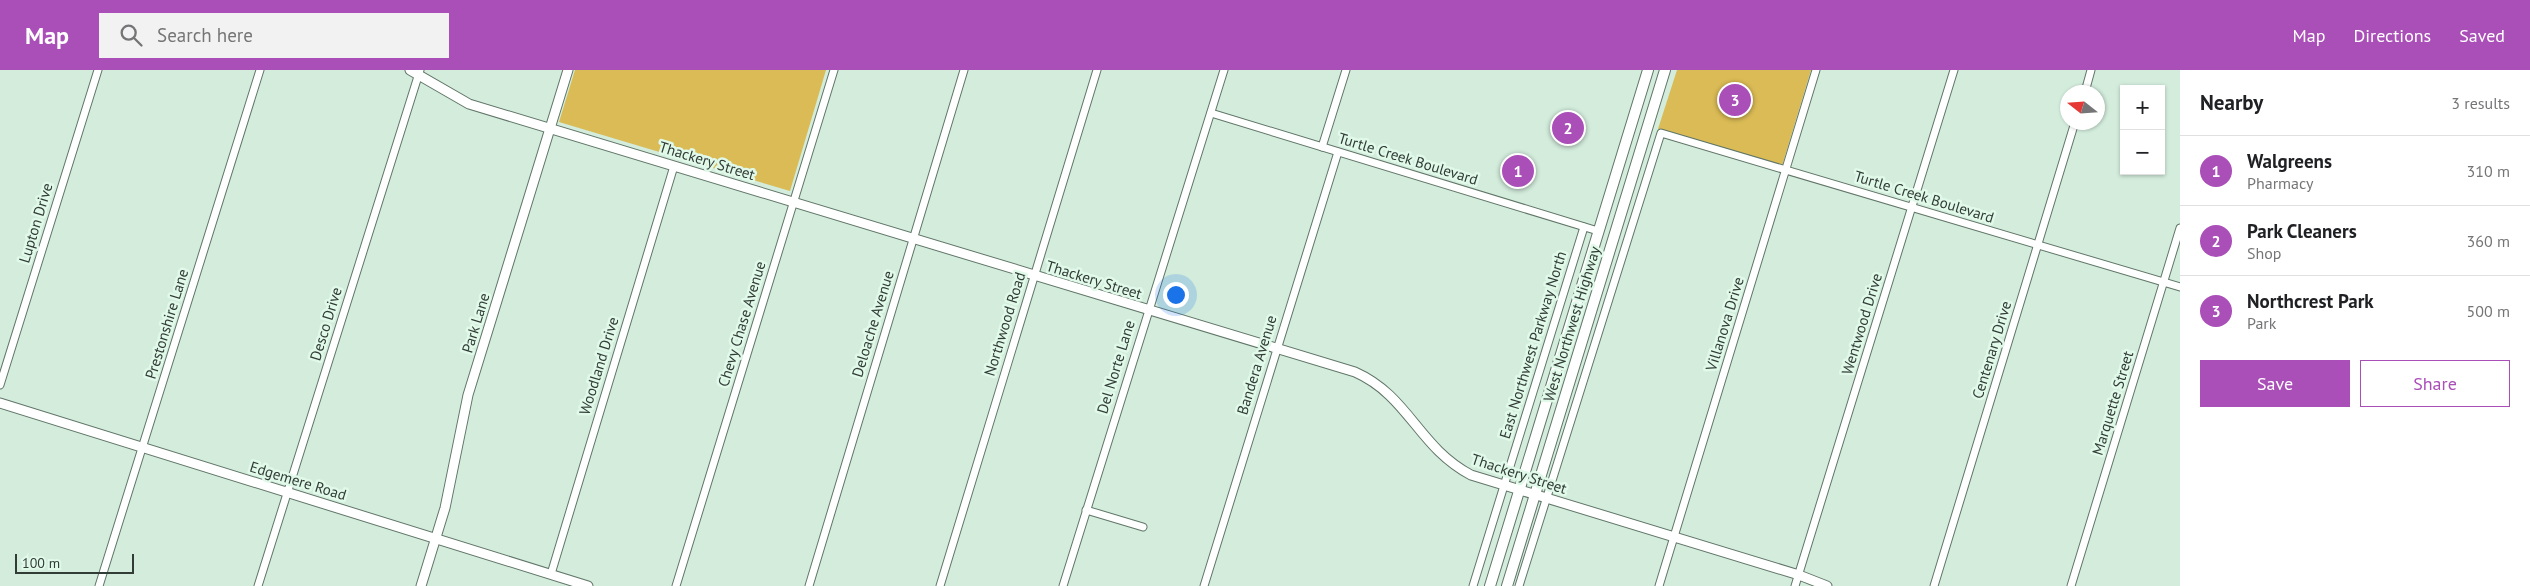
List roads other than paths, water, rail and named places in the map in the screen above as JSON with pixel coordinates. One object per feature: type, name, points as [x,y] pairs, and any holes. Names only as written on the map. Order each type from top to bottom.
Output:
[{"type":"main road","name":"West Northwest Highway","points":[[1490,586],[1648,70]]},
{"type":"main road","name":"West Northwest Highway","points":[[1506,586],[1666,70]]},
{"type":"main road","points":[[1598,231],[1615,237]]},
{"type":"street","name":"Lupton Drive","points":[[0,385],[98,70]]},
{"type":"street","name":"Prestonshire Lane","points":[[99,586],[260,70]]},
{"type":"street","name":"Thackery Street","points":[[410,70],[419,73],[469,104],[1368,378],[1396,400],[1443,458],[1471,475],[1674,536],[1799,575],[1827,586]]},
{"type":"street","name":"Park Lane","points":[[420,586],[445,508],[462,416],[568,70]]},
{"type":"street","name":"Chevy Chase Avenue","points":[[676,586],[834,70]]},
{"type":"street","name":"Deloache Avenue","points":[[809,586],[964,70]]},
{"type":"street","name":"Northwood Road","points":[[940,586],[1097,70]]},
{"type":"street","name":"Del Norte Lane","points":[[1063,586],[1147,310],[1224,70]]},
{"type":"street","points":[[1322,147],[1346,70]]},
{"type":"street","name":"Villanova Drive","points":[[1659,586],[1816,70]]},
{"type":"street","name":"Wentwood Drive","points":[[1796,586],[1954,70]]},
{"type":"street","points":[[2087,85],[2092,70]]},
{"type":"street","name":"Desco Drive","points":[[258,586],[419,73]]},
{"type":"street","name":"Turtle Creek Boulevard","points":[[1210,114],[1598,231]]},
{"type":"street","name":"Centenary Drive","points":[[1934,586],[2073,130]]},
{"type":"street","name":"Turtle Creek Boulevard","points":[[1545,498],[1661,133],[2180,287]]},
{"type":"street","name":"Bandera Avenue","points":[[1204,586],[1338,152]]},
{"type":"street","name":"Woodland Drive","points":[[551,574],[674,166]]},
{"type":"street","name":"East Northwest Parkway North","points":[[1473,586],[1584,227]]},
{"type":"street","name":"Marquette Street","points":[[2071,586],[2180,228]]},
{"type":"street","name":"Edgemere Road","points":[[0,403],[588,586]]},
{"type":"street","points":[[1519,586],[1545,498]]},
{"type":"street","points":[[1086,510],[1143,528]]},
{"type":"place","name":"Northcrest Park","points":[[1735,100]]},
{"type":"place","name":"Park Cleaners","points":[[1568,128]]},
{"type":"place","name":"Walgreens","points":[[1518,171]]}]
